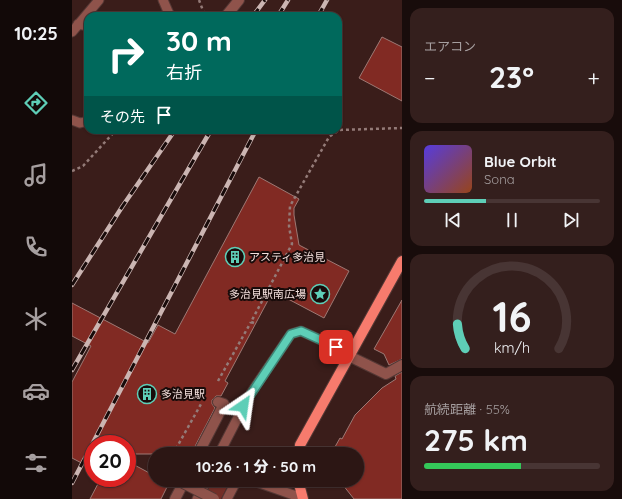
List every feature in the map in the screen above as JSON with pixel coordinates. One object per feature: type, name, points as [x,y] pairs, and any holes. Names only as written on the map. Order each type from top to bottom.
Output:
[{"type":"main road","points":[[300,447],[351,357],[402,261]]},
{"type":"main road","points":[[299,487],[302,499]]},
{"type":"street","points":[[229,12],[239,0]]},
{"type":"street","points":[[351,357],[386,374],[402,365]]},
{"type":"street","points":[[202,447],[224,404],[218,402]]},
{"type":"street","points":[[175,499],[181,487]]},
{"type":"street","points":[[194,487],[214,499]]},
{"type":"lane","points":[[89,12],[99,0]]},
{"type":"lane","points":[[163,0],[168,12]]},
{"type":"lane","points":[[75,28],[84,18]]},
{"type":"lane","points":[[72,120],[80,123],[84,122]]},
{"type":"lane","points":[[223,447],[249,396],[291,334],[301,331],[336,347],[351,357]]},
{"type":"lane","points":[[197,499],[203,487]]},
{"type":"lane","points":[[227,499],[233,487]]},
{"type":"lane","points":[[270,487],[302,499]]},
{"type":"path","points":[[199,0],[204,12]]},
{"type":"path","points":[[342,130],[402,128]]},
{"type":"path","points":[[72,172],[83,166],[112,134]]},
{"type":"path","points":[[218,381],[252,322],[292,244],[289,226],[290,206],[329,137],[333,134]]},
{"type":"path","points":[[177,447],[201,404]]},
{"type":"shaded area","points":[[209,487],[227,487],[221,499],[203,499]]},
{"type":"building","points":[[382,37],[402,47],[402,101],[359,78]]},
{"type":"building","points":[[259,177],[299,199],[294,208],[294,215],[299,245],[349,271],[324,318],[273,291],[225,381],[228,383],[221,396],[216,396],[212,400],[212,404],[215,408],[195,447],[148,447],[148,454],[136,454],[136,435],[84,435],[84,464],[72,458],[72,382],[91,346],[72,336],[72,303],[148,343],[158,325],[175,334]]},
{"type":"building","points":[[402,300],[402,359],[389,365],[384,354],[374,349]]},
{"type":"building","points":[[402,372],[402,499],[354,499],[345,487],[364,487],[364,447],[335,447],[340,438],[342,439],[355,415],[382,388],[396,379],[395,376]]},
{"type":"building","points":[[136,466],[148,472],[148,487],[167,487],[161,499],[90,499],[96,487],[136,487]]},
{"type":"railway","points":[[256,12],[265,0]]},
{"type":"railway","points":[[280,12],[288,0]]},
{"type":"railway","points":[[320,12],[327,0]]},
{"type":"railway","points":[[72,285],[122,207],[172,134]]},
{"type":"railway","points":[[72,370],[209,134]]},
{"type":"railway","points":[[72,483],[254,134]]},
{"type":"place","name":"アスティ多治見","points":[[235,257]]},
{"type":"place","name":"多治見駅南広場","points":[[320,294]]},
{"type":"place","name":"多治見駅","points":[[147,394]]},
{"type":"route","points":[[243,406],[291,334],[301,331],[336,347]]}]
